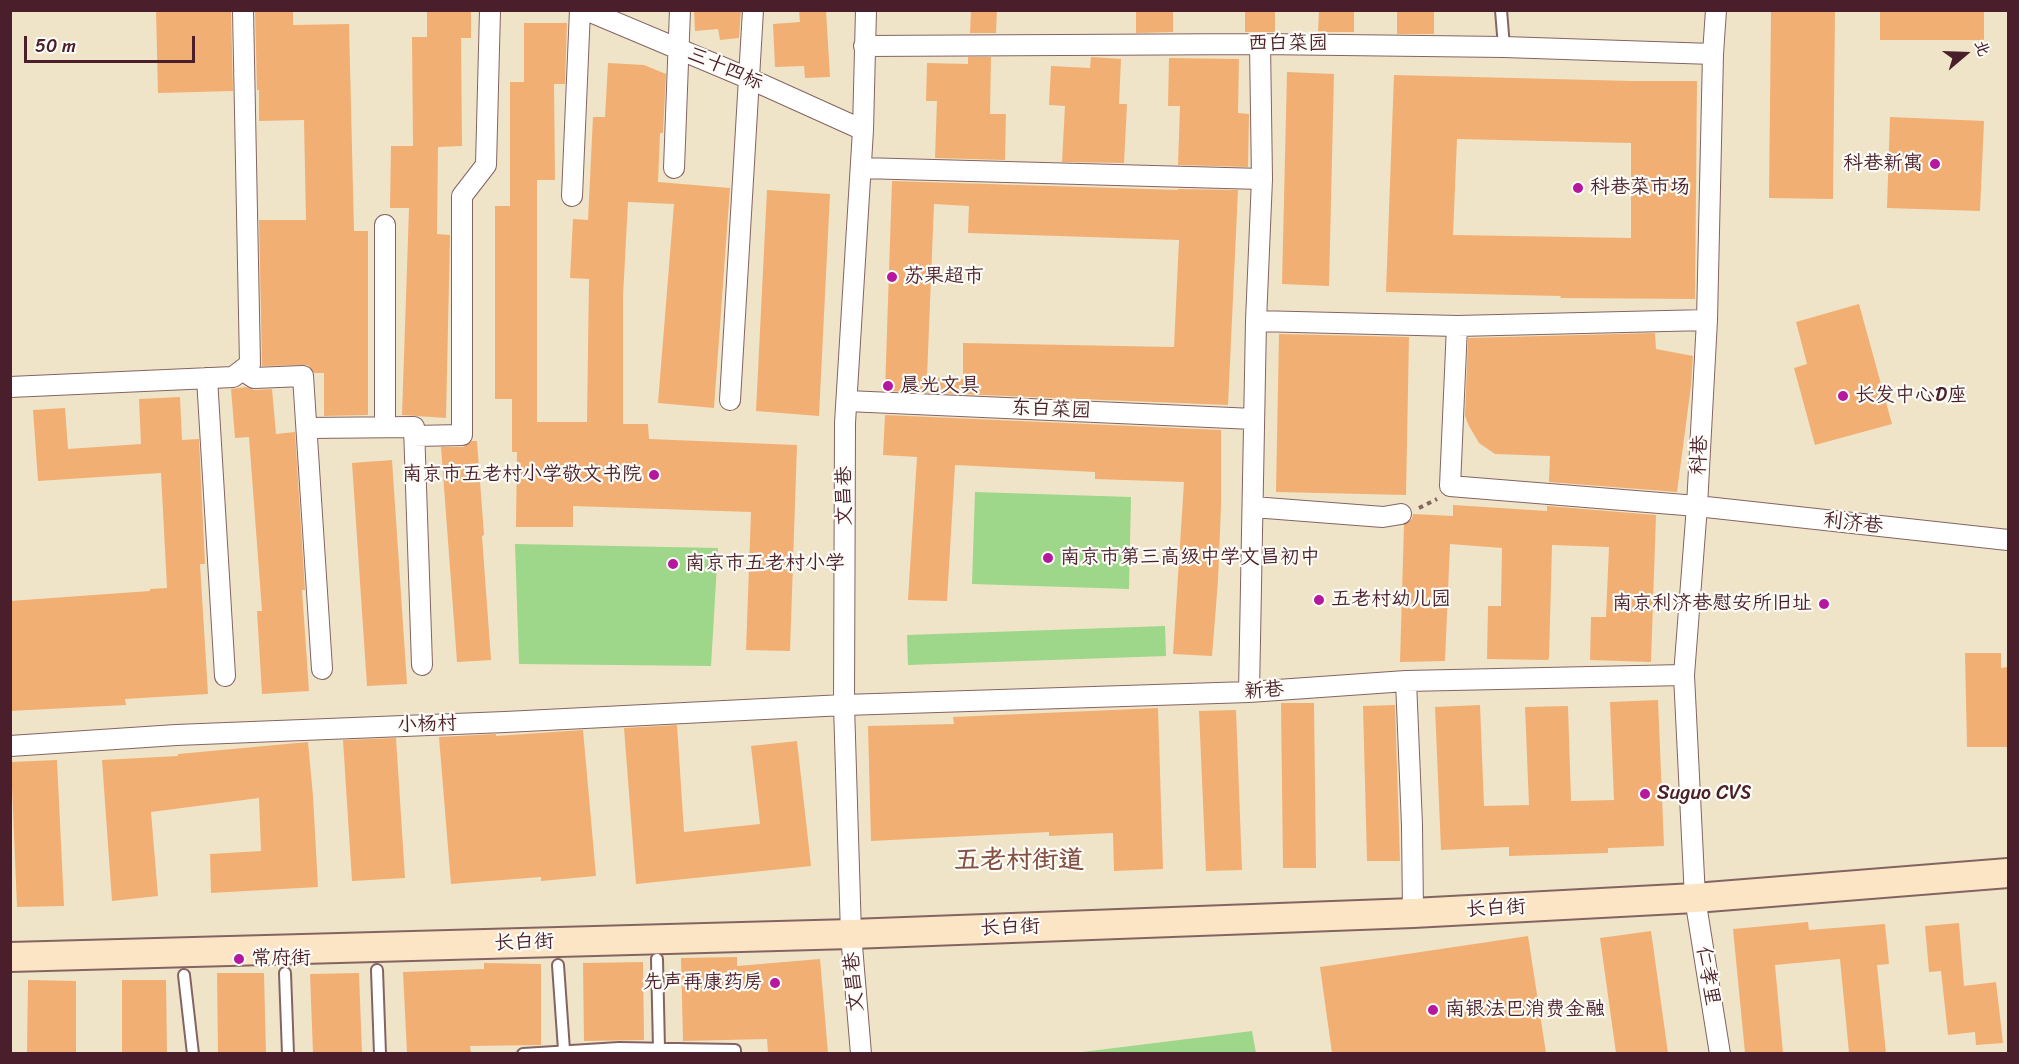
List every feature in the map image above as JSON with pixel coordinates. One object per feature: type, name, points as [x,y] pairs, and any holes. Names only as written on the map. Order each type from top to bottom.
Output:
[{"type":"street","points":[[10,387],[233,377],[250,364],[243,10]]},
{"type":"street","points":[[414,436],[462,435],[462,196],[486,165],[490,10]]},
{"type":"street","points":[[572,196],[580,10]]},
{"type":"street","name":"三十四标","points":[[586,10],[750,79],[863,130]]},
{"type":"street","points":[[674,168],[680,10]]},
{"type":"street","points":[[730,400],[753,10]]},
{"type":"street","name":"文昌巷","points":[[861,1053],[850,934],[844,705],[847,401],[863,130],[866,10]]},
{"type":"street","name":"科巷","points":[[1695,898],[1684,675],[1697,507],[1707,320],[1716,10]]},
{"type":"street","points":[[1250,692],[1254,419],[1263,179],[1260,44]]},
{"type":"street","name":"西白菜园","points":[[864,46],[1260,44],[1504,46],[1713,54]]},
{"type":"street","points":[[861,168],[1263,179]]},
{"type":"street","points":[[385,225],[385,427]]},
{"type":"street","points":[[1257,321],[1457,326],[1707,320]]},
{"type":"street","points":[[1450,486],[1457,326]]},
{"type":"street","points":[[242,370],[254,378],[303,376],[322,669]]},
{"type":"street","points":[[207,378],[225,676]]},
{"type":"street","name":"东白菜园","points":[[847,401],[1254,419]]},
{"type":"street","points":[[307,428],[414,427],[422,665]]},
{"type":"street","name":"利济巷","points":[[1450,486],[1697,507],[2008,540]]},
{"type":"street","points":[[1253,507],[1383,517],[1401,514]]},
{"type":"street","name":"新巷","points":[[844,705],[1250,692],[1406,681],[1684,675]]},
{"type":"street","points":[[1406,681],[1413,913]]},
{"type":"street","name":"小杨村","points":[[10,746],[176,735],[844,705]]},
{"type":"street","name":"长白街","points":[[10,957],[850,934],[1413,913],[1695,898],[2008,873]]},
{"type":"street","name":"仁孝里","points":[[1695,898],[1720,1053]]},
{"type":"lane","points":[[1501,10],[1504,46]]},
{"type":"lane","points":[[657,959],[659,1049]]},
{"type":"lane","points":[[558,965],[564,1050]]},
{"type":"lane","points":[[377,970],[380,1053]]},
{"type":"lane","points":[[285,974],[288,1053]]},
{"type":"lane","points":[[184,975],[193,1053]]},
{"type":"lane","points":[[523,1053],[659,1049],[735,1050],[735,1053]]},
{"type":"path","points":[[1401,514],[1422,508],[1436,500],[1450,486]]},
{"type":"green space","points":[[975,492],[1131,497],[1129,589],[972,584]]},
{"type":"green space","points":[[515,544],[718,548],[711,666],[519,664]]},
{"type":"green space","points":[[1165,626],[1166,656],[908,665],[907,635]]},
{"type":"green space","points":[[1252,1031],[1256,1053],[1074,1053]]},
{"type":"building","points":[[156,10],[231,10],[233,91],[158,93]]},
{"type":"building","points":[[255,10],[293,10],[293,25],[349,24],[354,231],[368,231],[368,415],[324,416],[324,373],[314,373],[308,365],[262,366],[259,220],[306,220],[304,120],[259,121]]},
{"type":"building","points":[[427,10],[471,10],[471,38],[461,38],[462,146],[438,147],[437,234],[450,235],[446,418],[402,415],[409,208],[390,208],[391,146],[413,146],[412,37],[427,37]]},
{"type":"building","points":[[694,10],[741,10],[739,38],[720,40],[718,29],[695,31]]},
{"type":"building","points":[[799,10],[826,10],[830,77],[805,78],[804,66],[775,67],[773,24],[800,22]]},
{"type":"building","points":[[971,10],[997,10],[996,33],[970,33]]},
{"type":"building","points":[[1136,10],[1173,10],[1173,32],[1136,33]]},
{"type":"building","points":[[1245,10],[1275,10],[1275,32],[1245,32]]},
{"type":"building","points":[[1319,10],[1354,10],[1354,32],[1318,32]]},
{"type":"building","points":[[1397,10],[1434,10],[1434,34],[1397,34]]},
{"type":"building","points":[[1771,10],[1835,10],[1833,199],[1769,198]]},
{"type":"building","points":[[1880,10],[1984,10],[1984,40],[1880,40]]},
{"type":"building","points":[[524,23],[567,23],[565,84],[554,84],[555,180],[537,180],[537,422],[587,422],[589,279],[570,278],[573,219],[588,220],[593,117],[605,117],[608,63],[644,65],[666,74],[658,182],[730,188],[714,408],[658,403],[674,204],[628,202],[623,296],[623,424],[648,424],[649,439],[797,445],[790,651],[746,650],[751,512],[573,506],[573,527],[516,527],[517,452],[512,452],[512,399],[495,399],[495,206],[510,206],[510,82],[524,82]]},
{"type":"building","points":[[968,57],[991,57],[990,114],[1006,114],[1005,160],[935,158],[937,101],[926,101],[927,63],[968,64]]},
{"type":"building","points":[[1091,57],[1121,59],[1119,104],[1127,104],[1124,163],[1062,162],[1065,106],[1049,105],[1051,66],[1090,68]]},
{"type":"building","points":[[1169,58],[1239,59],[1238,113],[1249,114],[1248,167],[1178,165],[1180,106],[1168,106]]},
{"type":"building","points":[[1287,72],[1334,74],[1329,286],[1282,284]]},
{"type":"building","name":"科巷菜市场","points":[[1394,75],[1697,81],[1695,299],[1560,298],[1561,296],[1386,292]],"holes":[[[1457,139],[1631,143],[1631,238],[1453,235]]]},
{"type":"building","name":"科巷新寓","points":[[1890,117],[1984,121],[1980,211],[1887,208]]},
{"type":"building","points":[[892,181],[1238,190],[1228,405],[885,391]],"holes":[[[934,204],[969,206],[968,233],[1179,240],[1174,347],[963,343],[963,379],[927,377]]]},
{"type":"building","points":[[767,190],[830,194],[819,416],[756,411]]},
{"type":"building","name":"长发中心D座","points":[[1859,304],[1892,424],[1815,445],[1794,368],[1807,364],[1796,322]]},
{"type":"building","points":[[1655,333],[1656,349],[1693,356],[1677,492],[1549,482],[1550,456],[1495,454],[1479,443],[1469,426],[1465,416],[1468,338]]},
{"type":"building","points":[[1279,334],[1409,337],[1406,495],[1276,492]]},
{"type":"building","points":[[246,387],[254,390],[272,389],[276,434],[295,432],[309,691],[262,694],[257,611],[262,611],[249,437],[235,438],[231,389]]},
{"type":"building","points":[[180,397],[182,440],[199,439],[205,564],[200,564],[208,694],[125,699],[126,705],[10,711],[10,601],[167,588],[161,473],[38,481],[33,410],[65,408],[68,449],[141,444],[139,399]]},
{"type":"building","points":[[885,415],[1221,430],[1221,506],[1212,656],[1173,654],[1184,482],[1095,479],[1095,472],[955,465],[947,601],[908,600],[917,457],[883,455]]},
{"type":"building","points":[[472,441],[477,441],[491,660],[457,662],[441,447],[463,447]]},
{"type":"building","points":[[392,460],[407,684],[367,686],[352,463]]},
{"type":"building","points":[[1453,505],[1547,511],[1547,506],[1656,515],[1651,662],[1590,660],[1591,617],[1606,617],[1609,547],[1552,545],[1548,660],[1487,659],[1488,606],[1501,606],[1502,548],[1450,544],[1445,661],[1400,662],[1404,525],[1412,519],[1413,514],[1453,516]]},
{"type":"building","points":[[1965,653],[2001,653],[2001,668],[2008,667],[2008,747],[1967,747]]},
{"type":"building","points":[[1658,700],[1664,846],[1608,848],[1608,853],[1509,856],[1509,847],[1441,850],[1435,707],[1480,705],[1484,806],[1529,805],[1525,707],[1568,706],[1571,801],[1614,800],[1610,702]]},
{"type":"building","points":[[1281,703],[1314,703],[1316,868],[1283,868]]},
{"type":"building","points":[[1395,705],[1400,861],[1367,861],[1363,706]]},
{"type":"building","points":[[1158,708],[1163,869],[1114,871],[1113,833],[1049,836],[1049,832],[871,841],[868,726],[954,724],[953,717]]},
{"type":"building","points":[[1236,710],[1242,870],[1206,871],[1199,711]]},
{"type":"building","points":[[677,725],[684,832],[760,824],[751,746],[797,741],[811,866],[636,884],[624,728]]},
{"type":"building","points":[[583,730],[596,876],[541,881],[541,877],[451,884],[439,737]]},
{"type":"building","points":[[396,738],[405,878],[352,881],[343,740]]},
{"type":"building","points":[[308,742],[318,887],[211,893],[210,854],[261,851],[259,798],[151,812],[158,896],[112,901],[102,760],[178,756],[178,754]]},
{"type":"building","points":[[57,760],[64,906],[17,907],[11,762]]},
{"type":"building","points":[[1808,922],[1809,930],[1885,924],[1889,964],[1877,965],[1886,1053],[1849,1053],[1840,959],[1775,965],[1783,1053],[1745,1053],[1733,929]]},
{"type":"building","points":[[1959,923],[1964,986],[1996,982],[2003,1043],[1976,1045],[1975,1032],[1948,1035],[1941,971],[1929,972],[1925,926]]},
{"type":"building","points":[[1651,931],[1668,1053],[1616,1053],[1600,938]]},
{"type":"building","name":"南银法巴消费金融","points":[[1528,936],[1546,1053],[1332,1053],[1320,967]]},
{"type":"building","points":[[737,957],[737,966],[820,959],[828,1053],[768,1053],[767,1039],[683,1041],[681,958]]},
{"type":"building","points":[[643,962],[644,1040],[584,1041],[583,963]]},
{"type":"building","points":[[484,963],[541,964],[541,1045],[470,1046],[471,1053],[407,1053],[403,972],[484,969]]},
{"type":"building","points":[[217,973],[264,973],[266,1053],[218,1053]]},
{"type":"building","points":[[359,973],[362,1053],[313,1053],[310,974]]},
{"type":"building","points":[[28,980],[76,981],[76,1053],[27,1053]]},
{"type":"building","points":[[122,980],[166,980],[167,1053],[122,1053]]},
{"type":"place","name":"科巷新寓","points":[[1935,164]]},
{"type":"place","name":"科巷菜市场","points":[[1578,188]]},
{"type":"place","name":"苏果超市","points":[[892,277]]},
{"type":"place","name":"晨光文具","points":[[888,386]]},
{"type":"place","name":"长发中心D座","points":[[1843,396]]},
{"type":"place","name":"南京市五老村小学敬文书院","points":[[654,475]]},
{"type":"place","name":"南京市第三高级中学文昌初中","points":[[1048,558]]},
{"type":"place","name":"南京市五老村小学","points":[[673,564]]},
{"type":"place","name":"五老村幼儿园","points":[[1319,600]]},
{"type":"place","name":"南京利济巷慰安所旧址","points":[[1824,604]]},
{"type":"place","name":"Suguo CVS","points":[[1645,794]]},
{"type":"place","name":"常府街","points":[[239,959]]},
{"type":"place","name":"先声再康药房","points":[[775,983]]},
{"type":"place","name":"南银法巴消费金融","points":[[1433,1010]]},
{"type":"district","name":"五老村街道","points":[[1019,861]]}]
